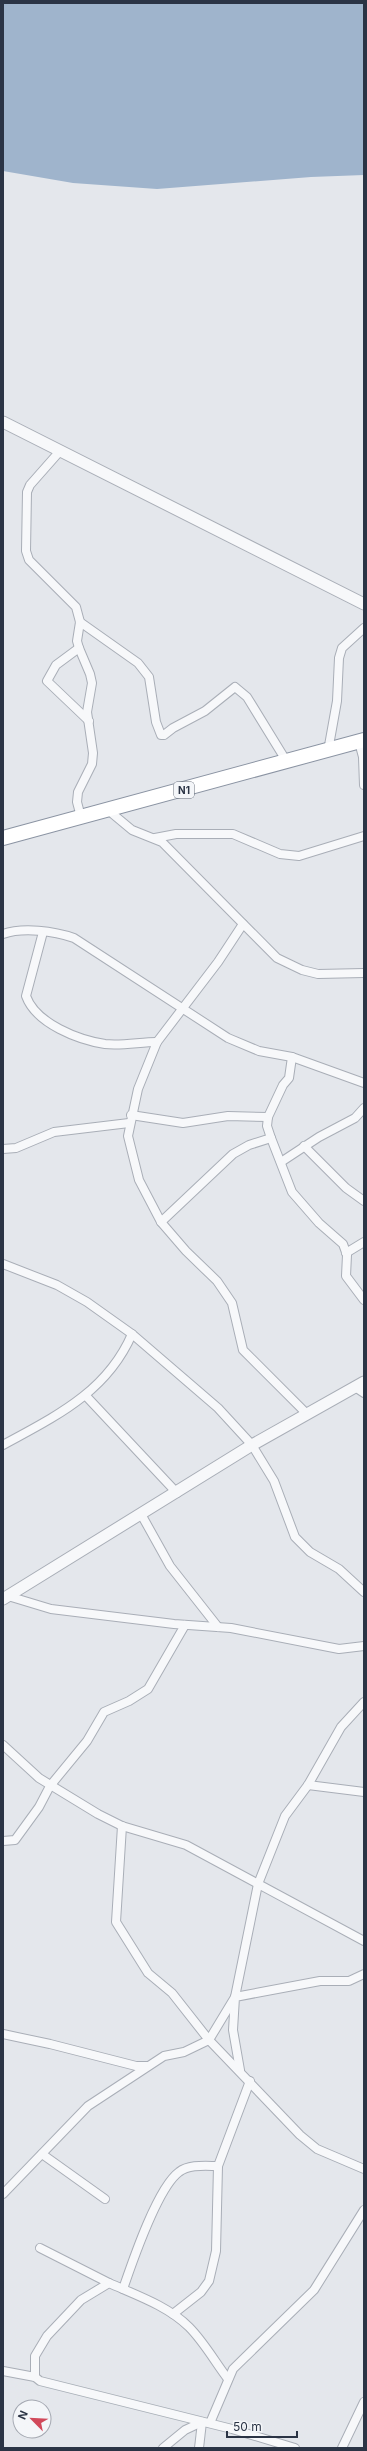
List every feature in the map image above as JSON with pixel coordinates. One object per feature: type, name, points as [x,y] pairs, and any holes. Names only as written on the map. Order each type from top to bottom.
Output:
[{"type":"highway","name":"N1","points":[[3,838],[362,741]]},
{"type":"street","points":[[3,422],[364,604]]},
{"type":"street","points":[[60,451],[30,485],[27,492],[26,551],[29,560],[76,608],[80,622],[77,641],[78,648],[90,674],[92,683],[88,700],[93,753],[92,764],[78,792],[77,802],[81,817]]},
{"type":"street","points":[[80,622],[138,664],[149,677],[153,711],[160,735],[164,735],[173,728],[206,711],[230,689],[235,688],[247,697],[287,762]]},
{"type":"street","points":[[328,751],[337,701],[338,658],[342,648],[364,628]]},
{"type":"street","points":[[78,648],[56,665],[47,681],[89,721]]},
{"type":"street","points":[[362,741],[364,785]]},
{"type":"street","points":[[108,810],[132,830],[162,842],[277,958],[302,970],[318,974],[364,973]]},
{"type":"street","points":[[155,838],[176,834],[232,834],[280,854],[299,856],[364,836]]},
{"type":"street","points":[[243,924],[218,962],[157,1042],[138,1089],[130,1119],[128,1136],[132,1158],[139,1180],[161,1222],[217,1281],[232,1303],[243,1350],[306,1413]]},
{"type":"street","points":[[3,934],[17,932],[44,932],[61,934],[74,938],[182,1008],[241,1044],[264,1052],[292,1056],[364,1083]]},
{"type":"street","points":[[44,932],[26,996],[28,1002],[44,1019],[61,1029],[106,1044],[157,1042]]},
{"type":"street","points":[[292,1056],[289,1078],[283,1085],[268,1117],[267,1126],[292,1192],[343,1244],[348,1266],[346,1276],[364,1300]]},
{"type":"street","points":[[281,1162],[304,1146],[355,1118],[364,1108]]},
{"type":"street","points":[[3,1149],[16,1148],[54,1132],[130,1119],[183,1123],[228,1116],[268,1117]]},
{"type":"street","points":[[161,1222],[233,1154],[250,1145],[271,1138]]},
{"type":"street","points":[[304,1146],[346,1188],[364,1201]]},
{"type":"street","points":[[346,1253],[364,1242]]},
{"type":"street","points":[[3,1264],[57,1285],[87,1302],[132,1334],[218,1408],[252,1445],[274,1481],[295,1537],[310,1552],[339,1569],[364,1592]]},
{"type":"street","points":[[3,1445],[52,1418],[86,1396],[109,1372],[126,1347],[132,1334]]},
{"type":"street","points":[[6,1598],[252,1445],[306,1413],[361,1387]]},
{"type":"street","points":[[86,1396],[177,1493]]},
{"type":"street","points":[[141,1514],[170,1566],[218,1627]]},
{"type":"street","points":[[6,1598],[51,1609],[185,1625],[246,1630],[339,1649],[364,1646]]},
{"type":"street","points":[[3,1841],[15,1840],[39,1807],[50,1786],[80,1752],[104,1712],[129,1701],[148,1689],[185,1625]]},
{"type":"street","points":[[240,2071],[233,2030],[235,1998],[258,1884],[285,1816],[308,1785],[341,1727],[364,1702]]},
{"type":"street","points":[[3,1745],[39,1778],[50,1786],[98,1814],[122,1826],[186,1845],[364,1941]]},
{"type":"street","points":[[308,1785],[364,1792]]},
{"type":"street","points":[[122,1826],[116,1922],[148,1973],[172,1993],[209,2040],[300,2134],[318,2149],[364,2169]]},
{"type":"street","points":[[3,2194],[88,2106],[164,2056],[184,2052],[209,2040],[235,1998],[305,1983],[349,1981],[364,1974]]},
{"type":"street","points":[[3,2034],[50,2044],[136,2066],[147,2066]]},
{"type":"street","points":[[173,2314],[201,2292],[209,2281],[216,2251],[218,2166],[250,2081]]},
{"type":"street","points":[[42,2154],[105,2199]]},
{"type":"street","points":[[123,2289],[144,2229],[166,2189],[179,2172],[196,2166],[218,2166]]},
{"type":"street","points":[[362,2213],[364,2225]]},
{"type":"street","points":[[199,2448],[206,2422],[228,2379],[243,2357],[276,2329],[314,2290],[362,2213]]},
{"type":"street","points":[[40,2248],[173,2314],[195,2334],[228,2379]]},
{"type":"street","points":[[35,2377],[35,2356],[47,2336],[81,2300],[109,2283]]},
{"type":"street","points":[[3,2371],[35,2377],[40,2381],[206,2422],[295,2448]]},
{"type":"street","points":[[342,2448],[364,2402]]},
{"type":"street","points":[[163,2448],[185,2430],[206,2422]]},
{"type":"water","points":[[3,3],[364,3],[364,175],[311,177],[157,189],[73,183],[3,171]]}]
